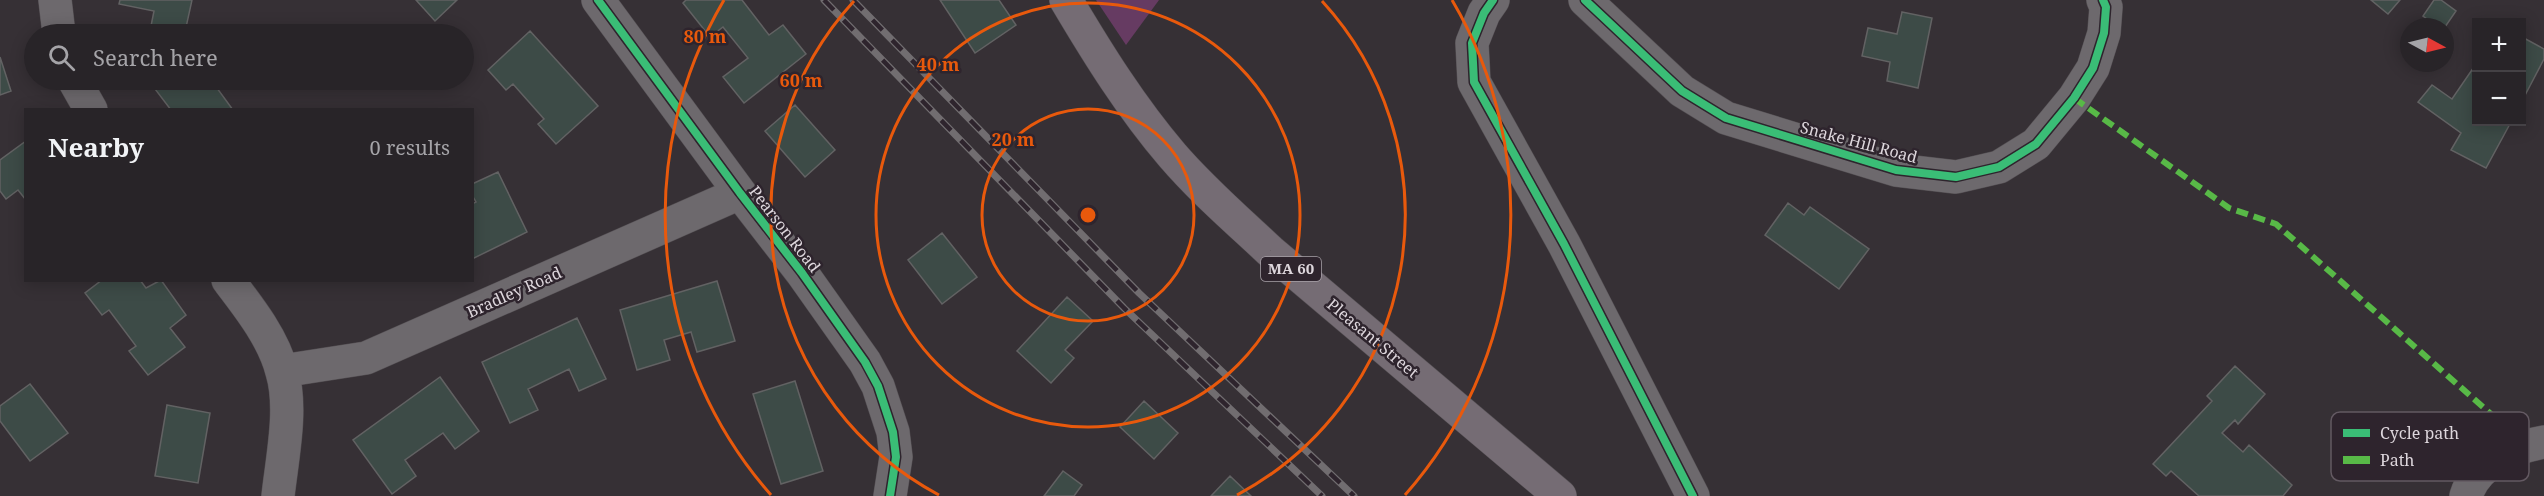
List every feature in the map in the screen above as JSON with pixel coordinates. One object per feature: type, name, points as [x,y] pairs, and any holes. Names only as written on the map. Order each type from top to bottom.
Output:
[{"type":"main road","name":"Pleasant Street","points":[[1066,0],[1149,127],[1174,157],[1227,211],[1279,259],[1560,496]]},
{"type":"street","points":[[55,0],[58,24]]},
{"type":"street","name":"Pearson Road","points":[[598,0],[866,362],[878,386],[893,432],[896,457],[890,496]]},
{"type":"street","points":[[1493,0],[1484,13],[1472,43],[1471,60],[1474,82],[1564,244],[1693,496]]},
{"type":"street","name":"Snake Hill Road","points":[[1584,0],[1682,91],[1726,118],[1896,170],[1956,177],[1999,167],[2036,144],[2074,98],[2093,68],[2104,33],[2106,7],[2103,0]]},
{"type":"street","points":[[80,90],[90,108]]},
{"type":"street","name":"Bradley Road","points":[[282,371],[349,363],[366,358],[740,193]]},
{"type":"street","points":[[229,282],[257,322],[282,371],[286,400],[278,496]]},
{"type":"street","points":[[2529,444],[2544,442]]},
{"type":"street","points":[[2466,496],[2476,481]]},
{"type":"shaded area","points":[[1096,0],[1159,0],[1126,45]]},
{"type":"building","points":[[120,0],[192,0],[187,24],[151,24],[154,11],[119,4]]},
{"type":"building","points":[[416,0],[457,0],[435,21]]},
{"type":"building","points":[[686,0],[742,0],[769,35],[783,25],[806,54],[744,103],[723,77],[748,58],[723,27],[710,37],[683,3]]},
{"type":"building","points":[[940,0],[999,0],[1016,25],[975,53]]},
{"type":"building","points":[[2371,0],[2400,0],[2388,14]]},
{"type":"building","points":[[2434,0],[2441,0],[2456,11],[2451,18],[2426,18],[2423,16]]},
{"type":"building","points":[[1902,12],[1932,18],[1918,88],[1887,81],[1890,62],[1862,56],[1868,28],[1897,34]]},
{"type":"building","points":[[530,31],[598,106],[556,144],[538,124],[544,119],[513,84],[506,90],[488,70]]},
{"type":"building","points":[[2526,39],[2544,49],[2544,59],[2526,93]]},
{"type":"building","points":[[0,57],[11,91],[0,95]]},
{"type":"building","points":[[2472,70],[2472,126],[2509,126],[2486,168],[2451,150],[2461,133],[2418,102],[2432,85],[2452,99]]},
{"type":"building","points":[[156,90],[218,90],[232,108],[169,108]]},
{"type":"building","points":[[795,105],[835,150],[805,177],[765,131]]},
{"type":"building","points":[[24,142],[24,198],[18,190],[6,199],[0,191],[0,160]]},
{"type":"building","points":[[498,172],[527,232],[474,258],[474,203],[476,202],[474,183]]},
{"type":"building","points":[[1788,203],[1804,215],[1810,207],[1869,249],[1839,289],[1765,235]]},
{"type":"building","points":[[942,233],[977,277],[942,304],[908,260]]},
{"type":"building","points":[[717,281],[735,341],[697,352],[691,332],[664,340],[670,360],[637,370],[620,310]]},
{"type":"building","points":[[99,282],[142,282],[146,288],[162,282],[186,315],[170,328],[185,347],[148,375],[129,351],[136,346],[109,310],[102,315],[85,293]]},
{"type":"building","points":[[1067,297],[1093,321],[1065,350],[1074,358],[1051,383],[1017,351]]},
{"type":"building","points":[[577,318],[606,379],[579,391],[569,369],[528,389],[538,410],[510,423],[482,362]]},
{"type":"building","points":[[2235,366],[2265,394],[2238,424],[2235,420],[2222,433],[2243,452],[2249,445],[2292,485],[2283,496],[2199,496],[2171,471],[2166,476],[2153,464],[2212,401],[2207,396]]},
{"type":"building","points":[[440,377],[479,431],[455,449],[443,433],[405,460],[416,476],[392,494],[353,440]]},
{"type":"building","points":[[795,381],[823,471],[781,484],[753,394]]},
{"type":"building","points":[[30,384],[68,433],[30,461],[0,421],[0,406]]},
{"type":"building","points":[[1144,401],[1178,433],[1154,459],[1120,427]]},
{"type":"building","points":[[167,405],[210,413],[198,483],[155,476]]},
{"type":"building","points":[[1063,471],[1082,485],[1074,496],[1044,496]]},
{"type":"building","points":[[1230,476],[1251,496],[1211,496]]},
{"type":"railway","points":[[824,0],[1124,308],[1322,496]]},
{"type":"railway","points":[[853,0],[1139,293],[1354,496]]},
{"type":"marked path","points":[[2074,98],[2229,208],[2276,224],[2489,412]]},
{"type":"cycle path","points":[[598,0],[802,273],[865,362],[878,386],[893,432],[896,457],[890,496]]},
{"type":"cycle path","points":[[1493,0],[1484,13],[1472,43],[1474,82],[1564,244],[1693,496]]},
{"type":"cycle path","points":[[1585,0],[1682,91],[1726,118],[1896,170],[1956,177],[1999,167],[2036,144],[2074,98],[2093,68],[2104,33],[2106,7],[2103,0]]}]
